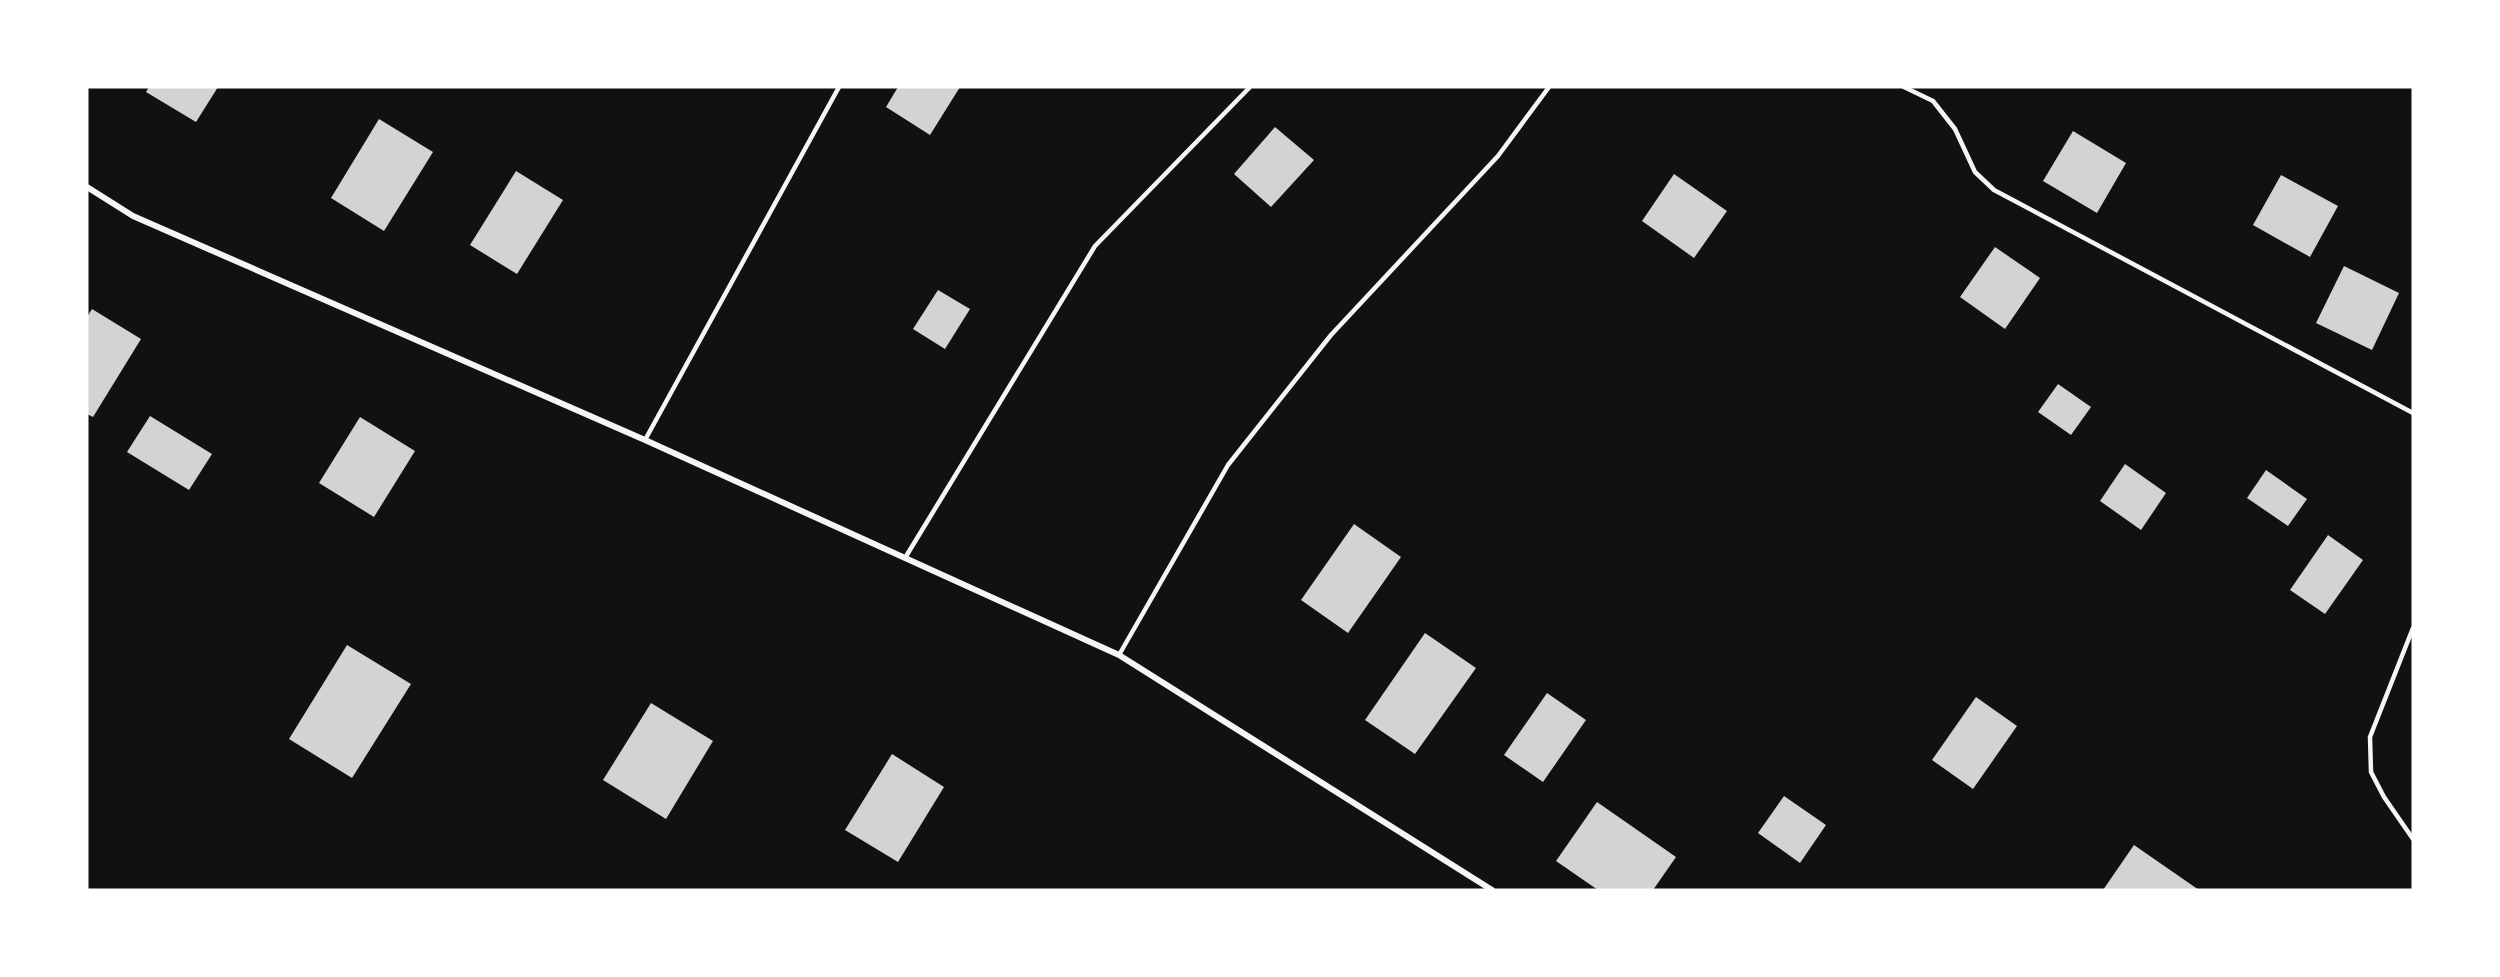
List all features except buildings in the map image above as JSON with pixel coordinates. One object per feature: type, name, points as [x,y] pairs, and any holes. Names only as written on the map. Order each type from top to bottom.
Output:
[{"type":"street","points":[[87,187],[133,216],[645,440],[1119,655],[1492,890]]},
{"type":"lane","points":[[645,440],[840,87]]},
{"type":"lane","points":[[905,558],[1095,246],[1250,87]]},
{"type":"lane","points":[[1119,655],[1228,465],[1331,334],[1498,156],[1549,87]]},
{"type":"lane","points":[[1904,87],[1933,101],[1955,129],[1975,172],[1994,190],[2413,413]]},
{"type":"lane","points":[[2413,628],[2370,737],[2371,771],[2384,797],[2413,839]]}]
